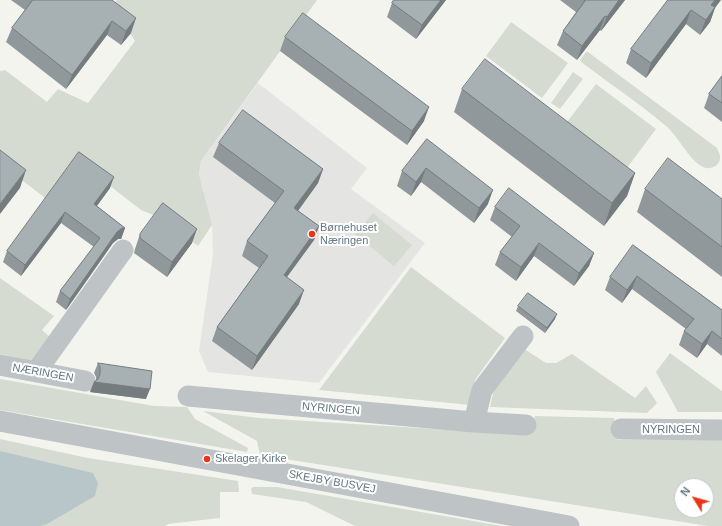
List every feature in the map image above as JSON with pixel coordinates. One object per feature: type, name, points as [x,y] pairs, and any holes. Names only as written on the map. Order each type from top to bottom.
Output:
[{"type":"street","points":[[36,372],[123,250]]},
{"type":"street","points":[[474,422],[482,390],[522,336]]},
{"type":"street","name":"NÆRINGEN","points":[[0,365],[85,381]]},
{"type":"street","name":"NYRINGEN","points":[[188,396],[474,422],[526,425]]},
{"type":"street","name":"SKEJBY BUSVEJ","points":[[0,421],[569,526]]},
{"type":"street","name":"NYRINGEN","points":[[621,429],[722,430]]},
{"type":"shaded area","points":[[117,0],[317,0],[201,161],[199,174],[212,225],[198,246],[156,216],[141,210],[74,158],[45,198],[0,163],[0,71],[5,70],[47,102],[58,89],[88,103],[135,41],[112,6]]},
{"type":"shaded area","points":[[511,22],[568,63],[542,98],[486,56]]},
{"type":"shaded area","points":[[586,52],[717,148],[720,156],[719,162],[712,168],[706,168],[693,159],[666,126],[635,101],[581,62],[580,60]]},
{"type":"shaded area","points":[[573,72],[583,79],[560,109],[551,103]]},
{"type":"shaded area","name":"Børnehuset Næringen","points":[[258,83],[367,168],[351,189],[425,243],[319,383],[208,372],[199,351],[213,254],[212,226],[199,174],[201,161]]},
{"type":"shaded area","points":[[596,84],[656,129],[621,176],[561,130]]},
{"type":"shaded area","points":[[373,213],[412,245],[394,266],[355,234]]},
{"type":"shaded area","points":[[411,267],[505,338],[475,380],[470,405],[319,390]]},
{"type":"shaded area","points":[[0,278],[54,316],[42,330],[51,338],[32,361],[0,354]]},
{"type":"shaded area","points":[[521,347],[546,363],[556,363],[572,354],[635,398],[646,386],[657,403],[647,413],[490,407],[495,384]]},
{"type":"shaded area","points":[[670,353],[722,391],[722,412],[678,412],[656,372]]},
{"type":"shaded area","points":[[0,379],[154,406],[187,407],[195,419],[248,448],[247,452],[0,410]]},
{"type":"shaded area","points":[[203,411],[259,418],[530,435],[535,416],[614,418],[618,440],[722,439],[722,526],[708,526],[260,455],[257,441]]},
{"type":"shaded area","points":[[0,439],[88,458],[238,481],[239,492],[220,492],[220,518],[168,524],[165,526],[0,526]]},
{"type":"shaded area","points":[[0,451],[93,473],[98,483],[95,496],[47,524],[40,526],[0,526]]},
{"type":"shaded area","points":[[253,487],[277,487],[502,526],[355,526],[306,502],[252,494],[251,489]]},
{"type":"building","points":[[33,0],[112,0],[136,18],[126,31],[112,21],[72,75],[12,28]]},
{"type":"building","points":[[394,0],[441,0],[422,25],[392,3]]},
{"type":"building","points":[[584,0],[619,0],[607,17],[605,16],[582,46],[563,31],[585,1]]},
{"type":"building","points":[[668,0],[715,0],[711,5],[715,7],[706,20],[691,10],[651,63],[631,49]]},
{"type":"building","points":[[303,13],[429,107],[412,131],[285,37]]},
{"type":"building","points":[[485,59],[635,173],[612,203],[462,89]]},
{"type":"building","points":[[722,76],[722,103],[709,94]]},
{"type":"building","points":[[243,110],[323,169],[294,208],[319,226],[284,275],[304,290],[257,356],[217,327],[268,256],[247,241],[284,191],[219,143]]},
{"type":"building","points":[[427,139],[493,190],[479,208],[426,168],[416,182],[402,171]]},
{"type":"building","points":[[0,150],[26,170],[0,204]]},
{"type":"building","points":[[79,152],[114,177],[94,204],[125,228],[122,228],[117,232],[70,299],[60,291],[100,238],[65,212],[25,265],[7,251]]},
{"type":"building","points":[[668,158],[722,199],[722,247],[645,189]]},
{"type":"building","points":[[509,188],[594,253],[579,273],[539,243],[521,267],[500,252],[520,226],[495,207]]},
{"type":"building","points":[[163,203],[197,229],[172,262],[140,238],[140,234]]},
{"type":"building","points":[[633,245],[722,310],[722,339],[712,331],[702,344],[684,331],[694,319],[637,276],[627,290],[610,277]]},
{"type":"building","points":[[528,293],[557,314],[547,328],[518,306]]},
{"type":"building","points":[[98,363],[152,371],[150,389],[94,382],[98,379],[100,374],[100,367]]},
{"type":"place","name":"Børnehuset Næringen","points":[[312,234]]},
{"type":"place","name":"Skelager Kirke","points":[[207,459]]}]
